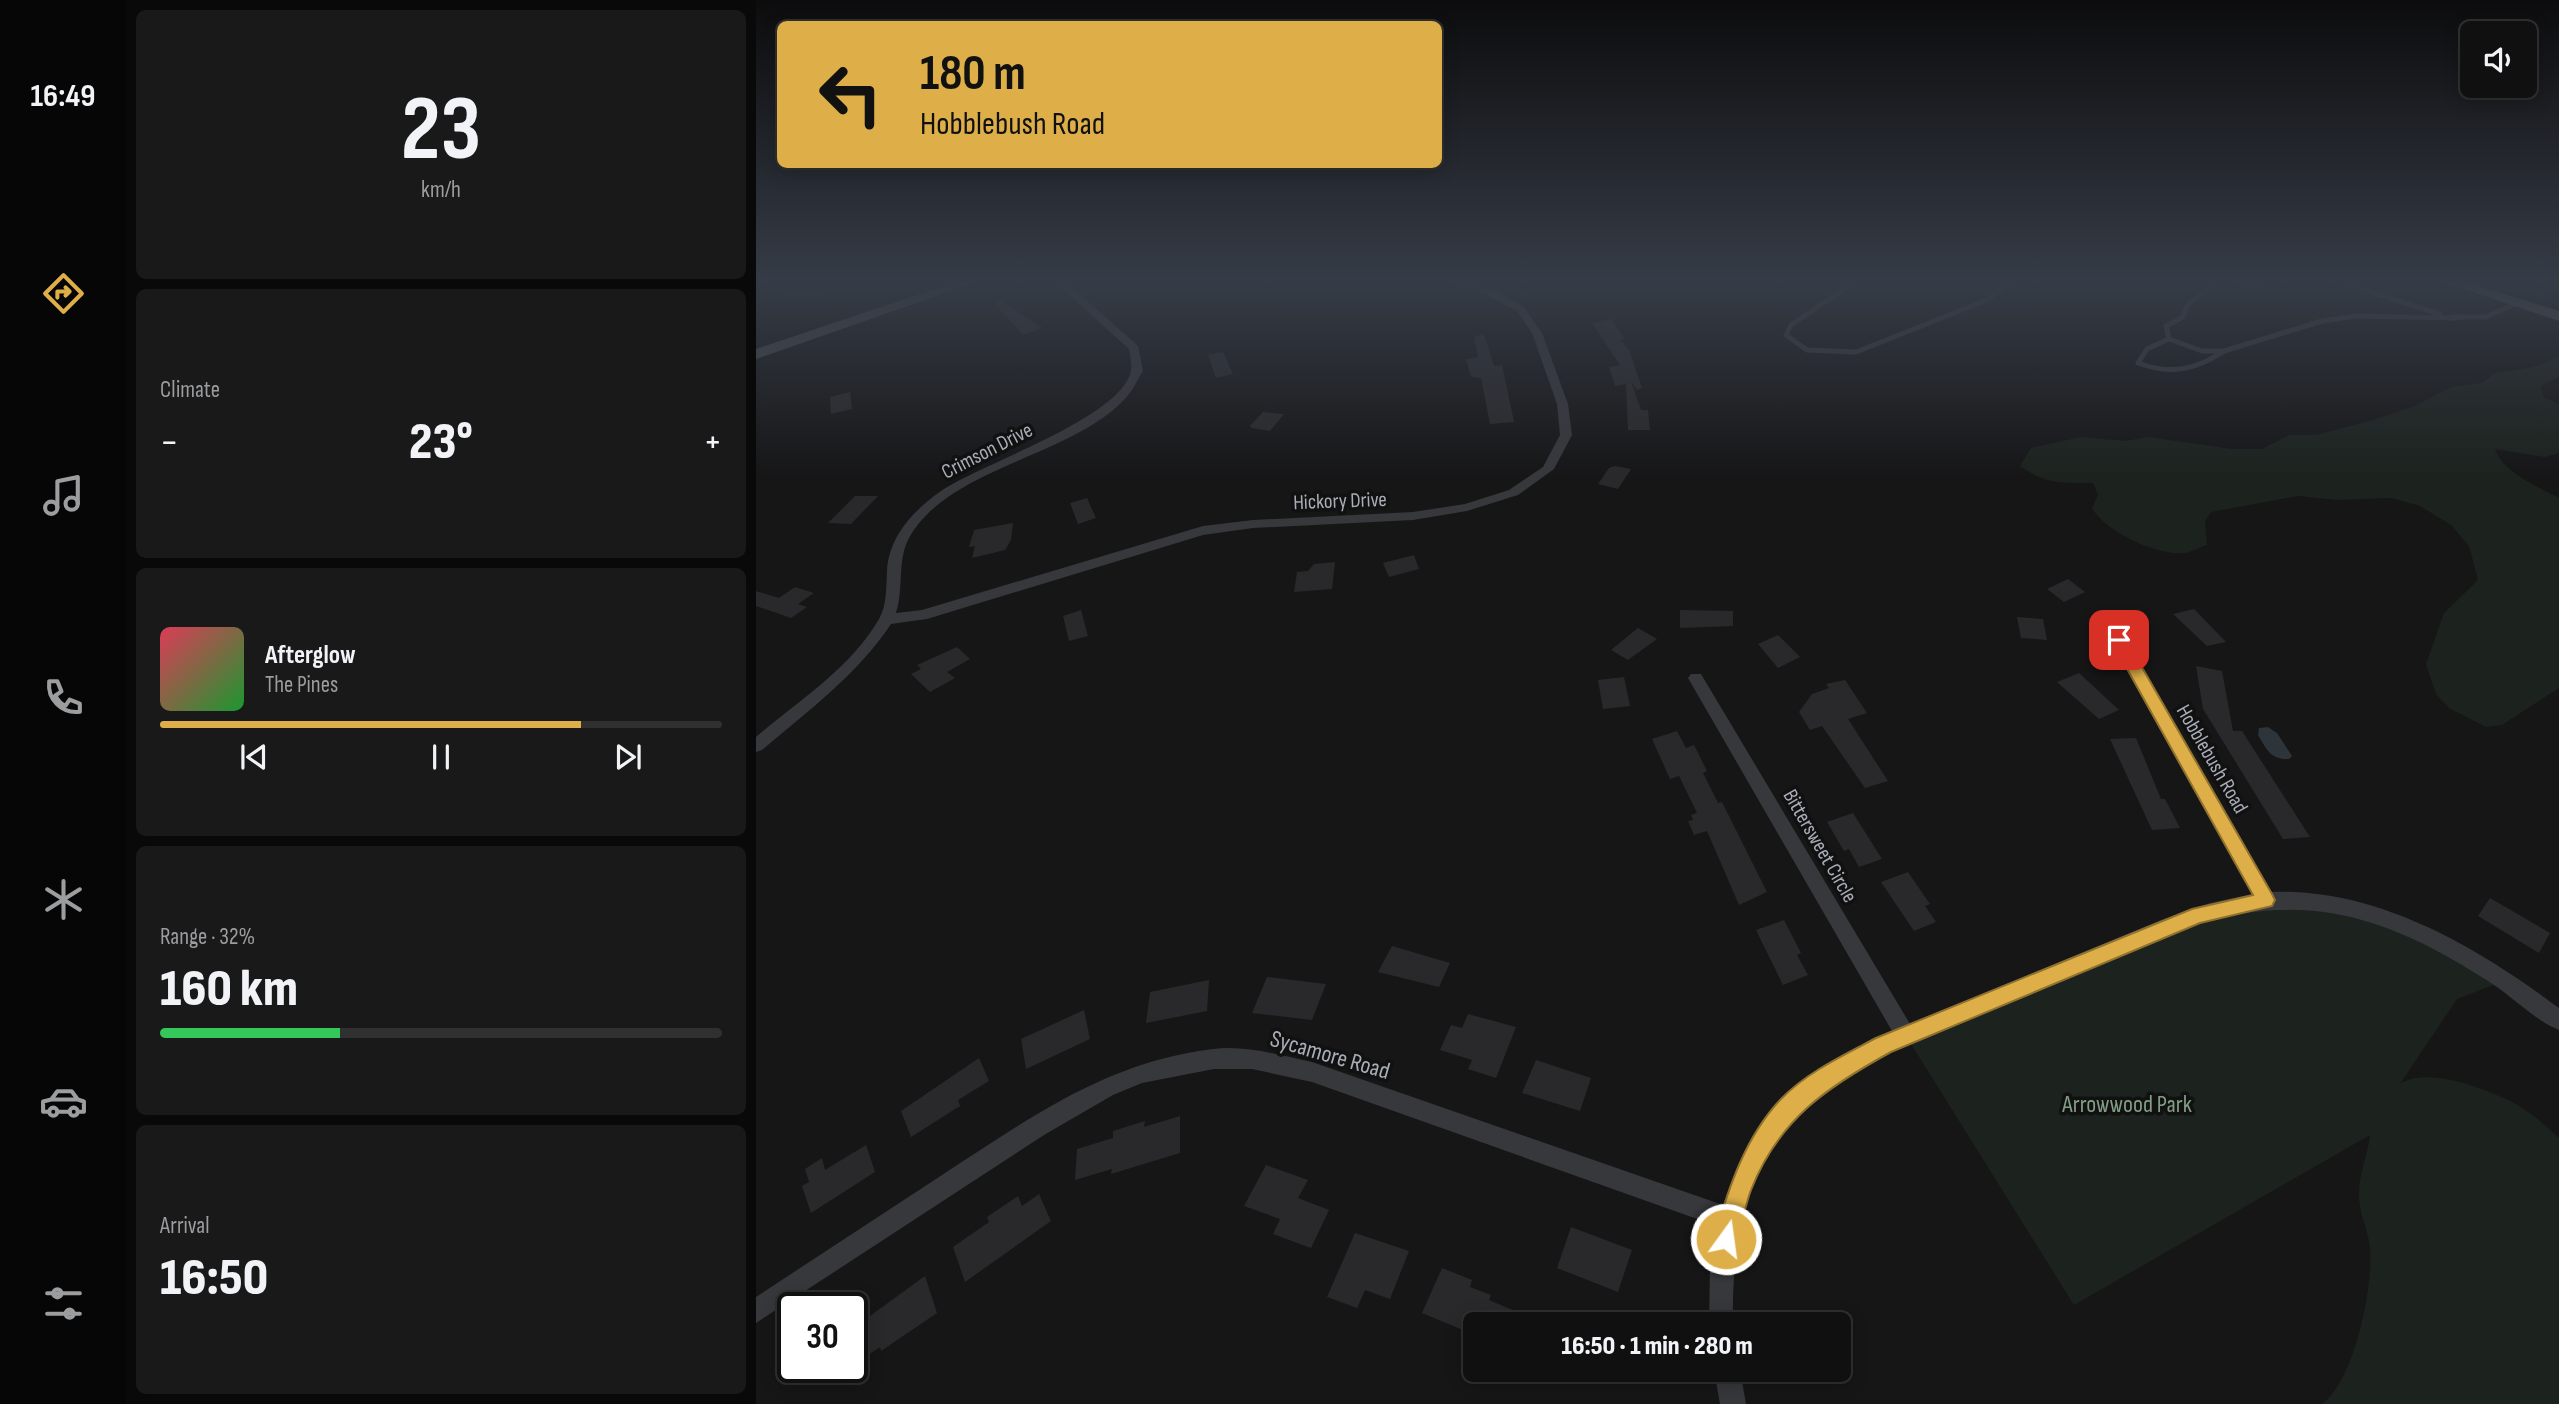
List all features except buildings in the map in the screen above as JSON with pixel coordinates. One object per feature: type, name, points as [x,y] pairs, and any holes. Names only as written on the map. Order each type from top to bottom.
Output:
[{"type":"street","points":[[756,354],[778,347]]},
{"type":"street","name":"Crimson Drive","points":[[756,746],[846,667],[873,639],[887,619],[894,594],[897,552],[909,529],[930,506],[976,474],[1087,422],[1122,397],[1135,379],[1139,362],[1132,347]]},
{"type":"street","name":"Hickory Drive","points":[[887,619],[922,615],[1216,528],[1434,515],[1479,506],[1518,489],[1542,473],[1558,455],[1566,434],[1565,415],[1541,347]]},
{"type":"street","name":"Hobblebush Road","points":[[2119,640],[2266,900]]},
{"type":"street","name":"Bittersweet Circle","points":[[1696,678],[1906,1036]]},
{"type":"street","points":[[1721,1312],[1722,1258],[1729,1219],[1755,1156],[1790,1105],[1835,1071],[1906,1036],[2199,915],[2266,900],[2295,900],[2356,909],[2416,931],[2468,957],[2559,1020]]},
{"type":"street","name":"Sycamore Road","points":[[756,1311],[1071,1105],[1142,1073],[1214,1059],[1252,1059],[1312,1072],[1729,1219]]},
{"type":"street","points":[[1729,1382],[1733,1404]]},
{"type":"lane","points":[[1802,347],[1807,350],[1856,352],[1870,347]]},
{"type":"lane","points":[[2152,347],[2147,349],[2138,363],[2156,372],[2183,372],[2212,360],[2224,351]]},
{"type":"lane","points":[[2190,347],[2202,351],[2224,351],[2239,347]]},
{"type":"green space","points":[[2559,357],[2559,377],[2541,386],[2543,397],[2559,404],[2559,453],[2545,457],[2495,449],[2513,472],[2559,498],[2559,688],[2502,725],[2486,727],[2449,708],[2436,694],[2426,664],[2444,613],[2478,580],[2469,546],[2451,525],[2420,506],[2391,498],[2337,500],[2298,496],[2211,512],[2205,521],[2207,545],[2188,552],[2174,553],[2133,541],[2108,526],[2092,508],[2098,495],[2093,483],[2055,482],[2038,477],[2020,466],[2031,448],[2081,437],[2126,441],[2148,437],[2232,449],[2262,449],[2289,435],[2316,435],[2373,420],[2415,406],[2451,387],[2482,383],[2495,373],[2534,367]]},
{"type":"green space","name":"Arrowwood Park","points":[[2266,900],[2391,921],[2506,980],[2457,999],[2400,1084],[2425,1077],[2471,1085],[2519,1106],[2559,1138],[2559,1404],[2322,1404],[2343,1376],[2365,1310],[2370,1250],[2359,1192],[2370,1135],[2074,1305],[1906,1036],[2167,928]]},
{"type":"shaded area","points":[[2268,727],[2277,733],[2292,756],[2289,759],[2274,756],[2264,745],[2258,735],[2259,728]]},
{"type":"route","points":[[1726,1239],[1729,1219],[1741,1185],[1772,1128],[1790,1105],[1835,1071],[1884,1045],[2199,915],[2232,905],[2266,900],[2119,640]]}]
